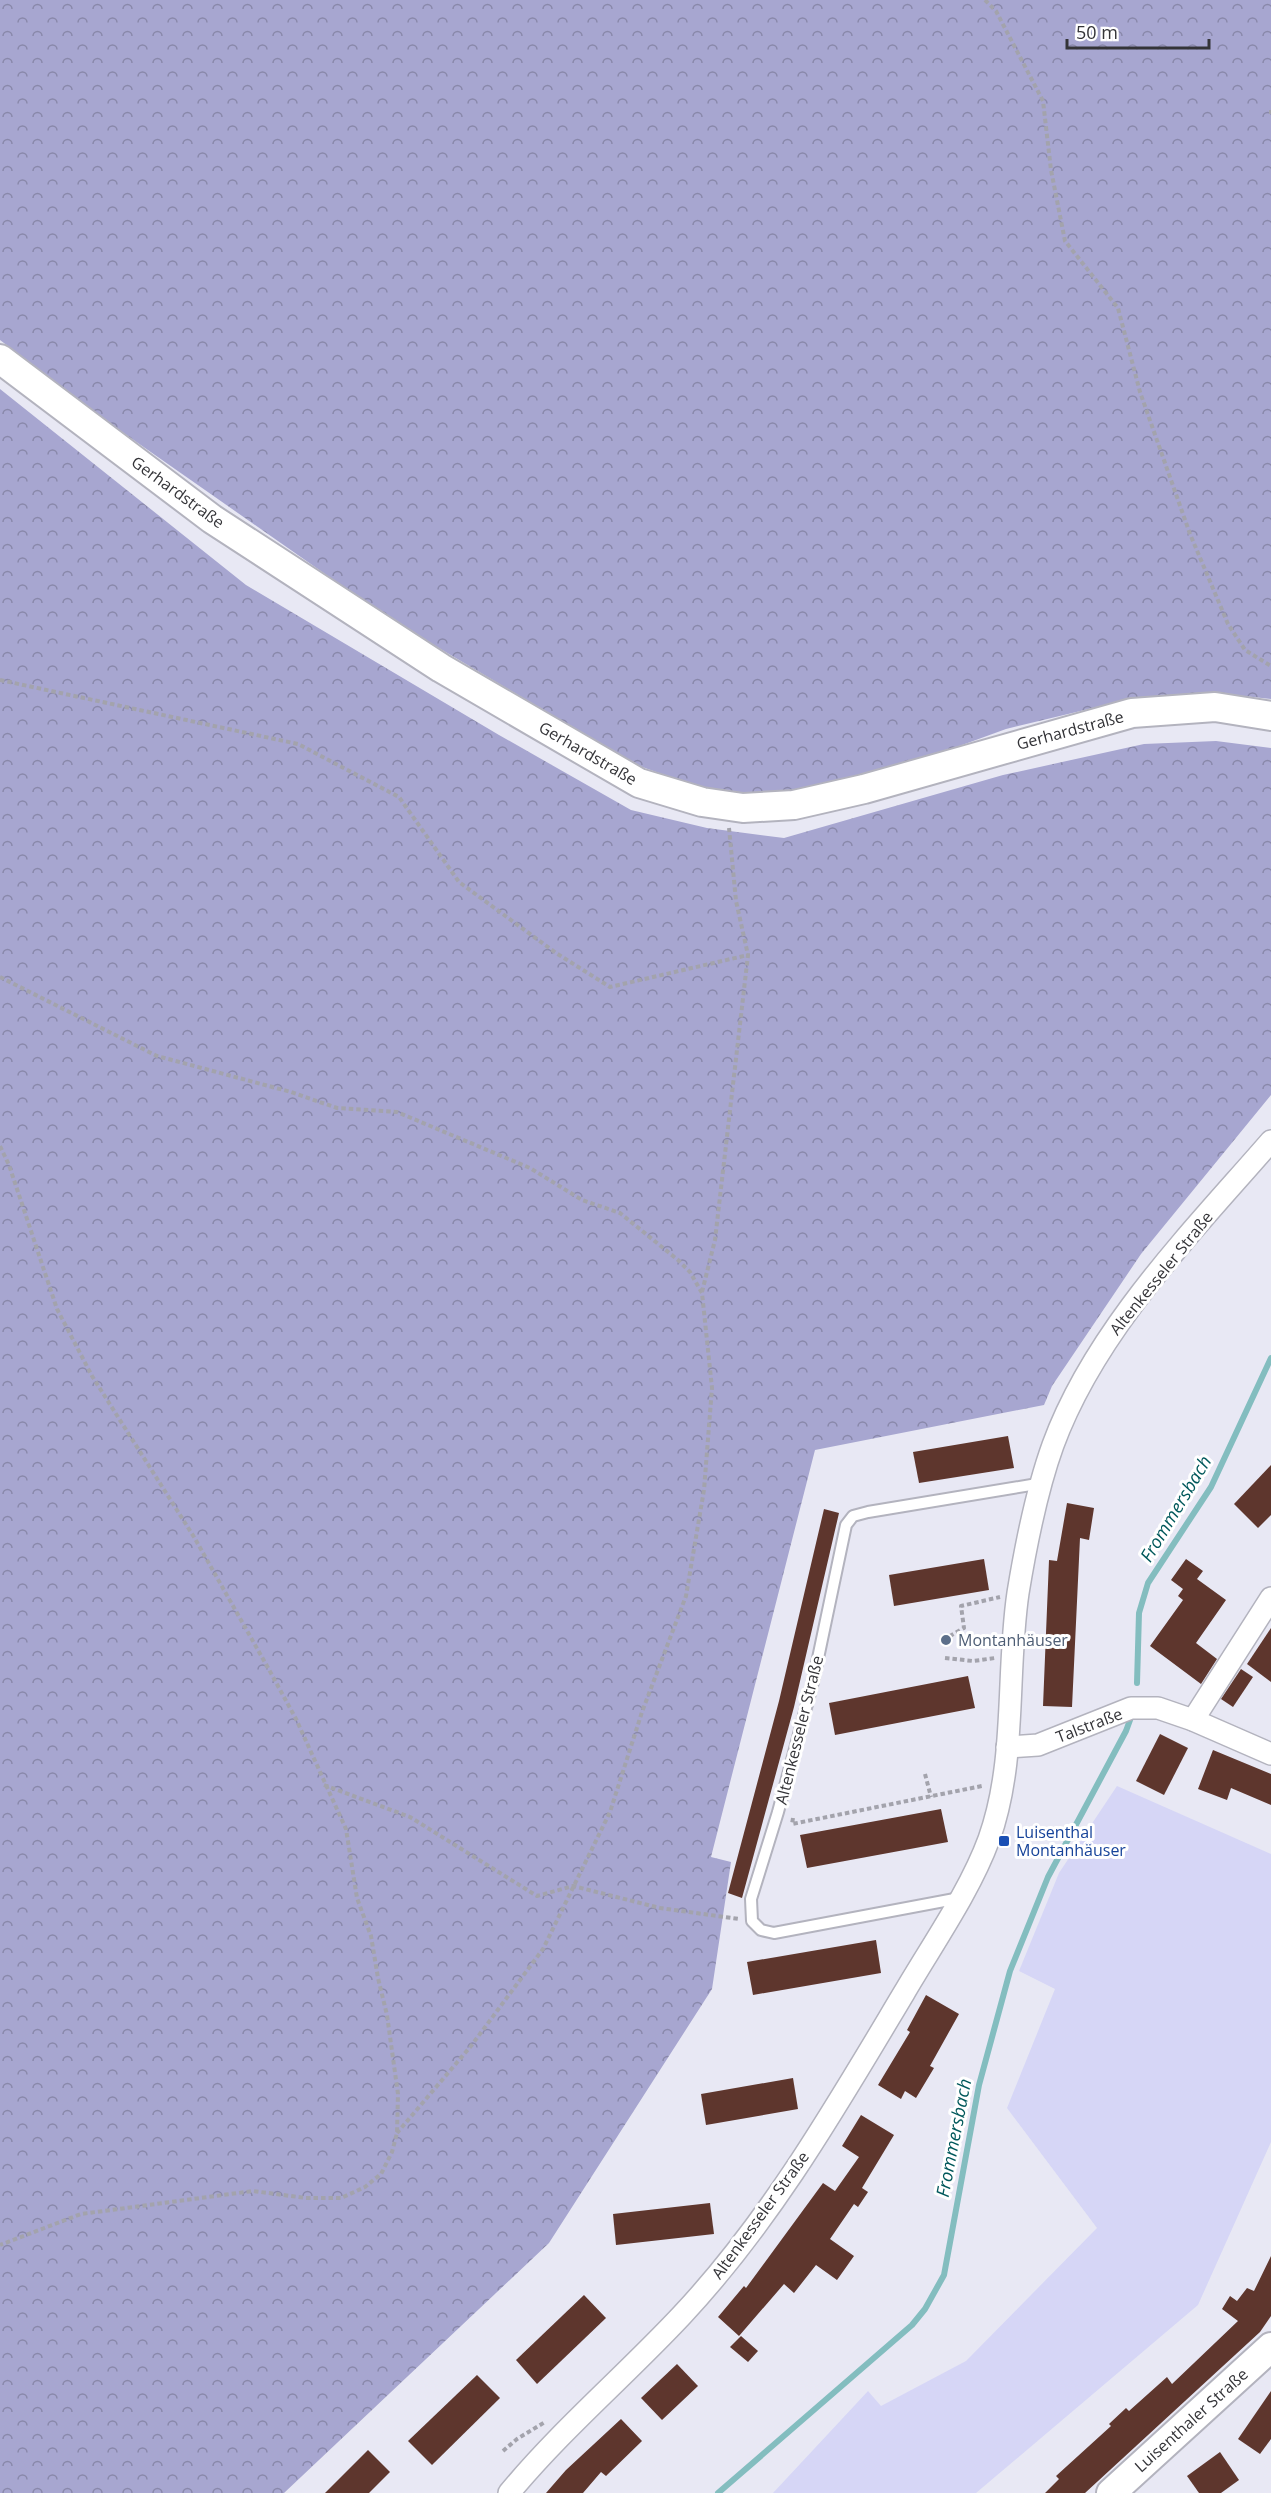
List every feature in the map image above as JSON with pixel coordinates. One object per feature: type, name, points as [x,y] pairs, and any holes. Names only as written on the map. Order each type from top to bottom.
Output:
[{"type":"street","name":"Gerhardstraße","points":[[0,359],[212,519],[441,668],[639,783],[702,802],[743,808],[794,805],[864,789],[1132,713],[1215,707],[1271,716]]},
{"type":"street","name":"Altenkesseler Straße","points":[[509,2493],[568,2427],[681,2315],[731,2258],[823,2128],[960,1898],[988,1839],[1003,1783],[1018,1596],[1043,1483],[1053,1447],[1068,1410],[1111,1335],[1162,1268],[1271,1141]]},
{"type":"street","points":[[1192,1720],[1267,1611]]},
{"type":"street","name":"Talstraße","points":[[1007,1747],[1038,1744],[1131,1708],[1158,1708],[1271,1754]]},
{"type":"street","name":"Luisenthaler Straße","points":[[1111,2493],[1271,2347]]},
{"type":"lane","name":"Altenkesseler Straße","points":[[752,1921],[751,1899],[778,1812],[813,1682],[846,1525],[853,1516],[868,1512],[1043,1483]]},
{"type":"lane","points":[[752,1921],[761,1930],[774,1933],[960,1898]]},
{"type":"path","points":[[985,0],[996,11],[1043,100],[1051,170],[1065,241],[1118,308],[1140,392],[1190,534],[1228,624],[1245,650],[1271,666]]},
{"type":"path","points":[[0,680],[298,744],[399,797],[459,882],[556,952],[610,987],[748,955]]},
{"type":"path","points":[[397,2133],[471,2046],[543,1949],[610,1812],[642,1712],[686,1596],[704,1490],[712,1388],[702,1293],[715,1240],[748,955],[736,901],[729,827]]},
{"type":"path","points":[[0,977],[157,1056],[291,1092],[337,1108],[397,1112],[530,1168],[582,1200],[620,1213],[690,1272],[702,1293]]},
{"type":"path","points":[[0,1146],[9,1165],[57,1309],[92,1376],[194,1537],[267,1666],[296,1719],[324,1785],[346,1829],[357,1898],[371,1936],[397,2078],[397,2133],[392,2152],[381,2174],[364,2187],[341,2198],[306,2198],[253,2191],[81,2214],[0,2245]]},
{"type":"path","points":[[943,1640],[964,1628],[961,1606],[1001,1597]]},
{"type":"path","points":[[945,1658],[973,1661],[988,1658]]},
{"type":"path","points":[[925,1774],[931,1797]]},
{"type":"path","points":[[324,1785],[410,1817],[537,1896],[573,1886],[660,1908],[752,1921]]},
{"type":"path","points":[[793,1815],[792,1824],[986,1786]]},
{"type":"path","points":[[503,2451],[517,2439],[556,2416],[568,2427]]},
{"type":"green space","points":[[0,0],[1271,0],[1271,699],[1207,692],[1118,702],[1006,729],[880,775],[805,791],[765,795],[703,789],[634,764],[385,616],[105,420],[0,340]]},
{"type":"green space","points":[[0,389],[246,585],[499,735],[631,810],[707,828],[784,838],[1003,775],[1144,744],[1216,741],[1271,748],[1271,1095],[1141,1254],[1052,1386],[1044,1405],[815,1450],[711,1857],[731,1862],[712,1989],[549,2243],[284,2493],[0,2493]]},
{"type":"shaded area","points":[[1117,1786],[1271,1854],[1271,2142],[1198,2305],[976,2493],[773,2493],[868,2391],[881,2406],[966,2361],[1097,2228],[1007,2108],[1055,1989],[1019,1971],[1059,1873]]},
{"type":"building","points":[[1008,1436],[1014,1468],[919,1483],[913,1452]]},
{"type":"building","points":[[1271,1465],[1271,1515],[1258,1528],[1234,1504]]},
{"type":"building","points":[[1067,1503],[1094,1508],[1089,1540],[1080,1538],[1072,1707],[1043,1706],[1049,1560],[1057,1561]]},
{"type":"building","points":[[824,1509],[839,1513],[794,1707],[742,1898],[728,1893],[779,1701]]},
{"type":"building","points":[[984,1559],[989,1590],[894,1606],[889,1575]]},
{"type":"building","points":[[1186,1559],[1203,1571],[1197,1579],[1226,1600],[1196,1643],[1217,1659],[1201,1684],[1150,1646],[1183,1600],[1178,1596],[1183,1589],[1171,1580]]},
{"type":"building","points":[[1271,1628],[1271,1682],[1247,1664]]},
{"type":"building","points":[[1241,1669],[1253,1677],[1233,1707],[1221,1699]]},
{"type":"building","points":[[968,1676],[975,1708],[835,1735],[829,1703]]},
{"type":"building","points":[[1160,1734],[1188,1748],[1164,1795],[1136,1781]]},
{"type":"building","points":[[1213,1750],[1271,1774],[1271,1805],[1231,1788],[1227,1800],[1198,1789]]},
{"type":"building","points":[[941,1809],[948,1842],[807,1868],[800,1835]]},
{"type":"building","points":[[876,1940],[881,1973],[753,1995],[747,1962]]},
{"type":"building","points":[[926,1995],[959,2014],[930,2066],[934,2068],[916,2098],[905,2091],[901,2099],[878,2085],[910,2032],[907,2030]]},
{"type":"building","points":[[793,2078],[798,2109],[706,2125],[701,2094]]},
{"type":"building","points":[[861,2115],[894,2135],[862,2188],[868,2192],[858,2207],[854,2204],[830,2239],[854,2256],[837,2280],[816,2265],[794,2293],[784,2284],[739,2336],[718,2317],[744,2286],[746,2288],[823,2183],[835,2191],[859,2157],[842,2146]]},
{"type":"building","points":[[710,2203],[714,2234],[616,2245],[613,2214]]},
{"type":"building","points":[[1271,2256],[1271,2316],[1260,2332],[1085,2493],[1045,2493],[1059,2479],[1056,2476],[1111,2426],[1109,2424],[1126,2408],[1129,2411],[1167,2377],[1172,2384],[1238,2321],[1222,2309],[1230,2296],[1237,2301],[1247,2288],[1254,2291]]},
{"type":"building","points":[[584,2295],[606,2318],[537,2384],[516,2360]]},
{"type":"building","points":[[741,2336],[758,2351],[748,2362],[730,2347]]},
{"type":"building","points":[[677,2364],[698,2386],[662,2420],[641,2398]]},
{"type":"building","points":[[477,2375],[500,2398],[432,2465],[408,2441]]},
{"type":"building","points":[[1271,2391],[1271,2439],[1260,2454],[1238,2439]]},
{"type":"building","points":[[621,2419],[642,2441],[606,2476],[601,2472],[583,2493],[546,2493],[566,2470]]},
{"type":"building","points":[[368,2450],[390,2472],[369,2493],[325,2493]]},
{"type":"building","points":[[1220,2452],[1239,2480],[1221,2493],[1199,2493],[1187,2476]]},
{"type":"waterway","name":"Frommersbach","points":[[1137,1683],[1139,1613],[1148,1583],[1211,1487],[1271,1358]]},
{"type":"waterway","name":"Frommersbach","points":[[718,2493],[912,2325],[925,2309],[944,2275],[979,2085],[1010,1971],[1048,1877],[1130,1720]]},
{"type":"place","name":"Montanhäuser","points":[[946,1640]]},
{"type":"place","name":"Luisenthal Montanhäuser","points":[[1004,1841]]}]
